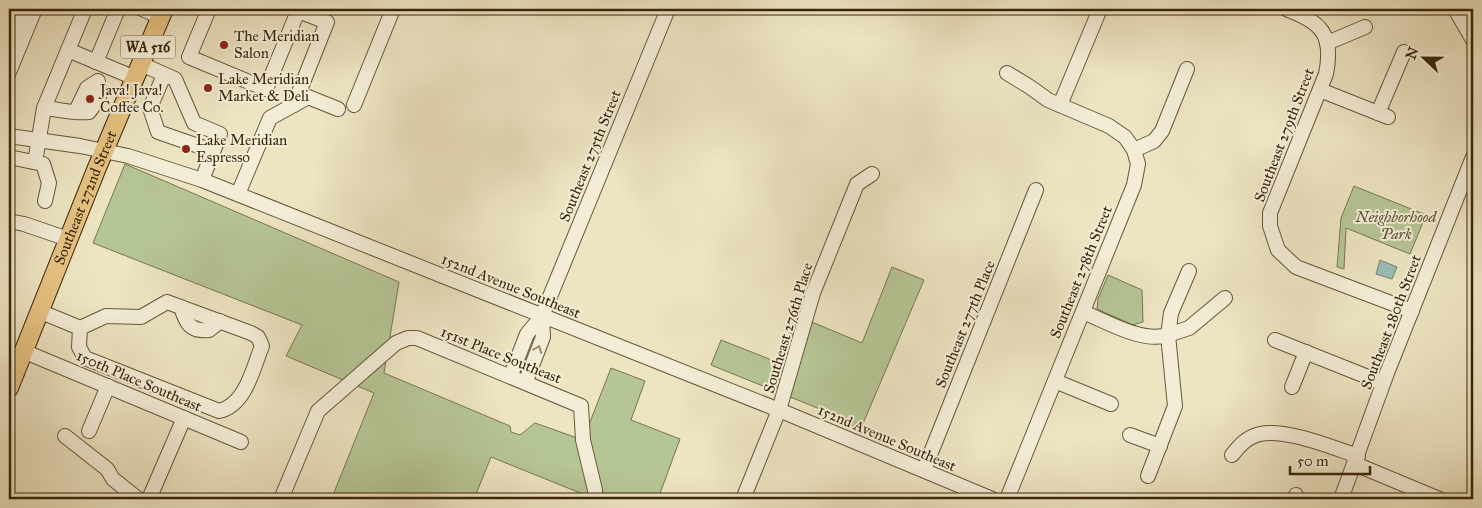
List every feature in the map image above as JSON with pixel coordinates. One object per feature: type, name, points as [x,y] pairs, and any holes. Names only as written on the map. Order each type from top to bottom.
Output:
[{"type":"main road","name":"Southeast 272nd Street","points":[[9,388],[18,353],[39,311],[163,13]]},
{"type":"street","points":[[9,72],[35,9]]},
{"type":"street","points":[[34,162],[44,108],[85,9]]},
{"type":"street","points":[[44,108],[85,112],[93,109],[99,98],[98,81],[101,64],[118,9]]},
{"type":"street","points":[[142,9],[163,13]]},
{"type":"street","points":[[209,9],[189,57],[266,89],[296,10],[327,22],[294,105]]},
{"type":"street","points":[[354,105],[393,9]]},
{"type":"street","name":"Southeast 275th Street","points":[[511,375],[527,334],[542,316],[668,9]]},
{"type":"street","points":[[1060,105],[1100,9]]},
{"type":"street","points":[[1286,9],[1316,22],[1327,43],[1366,27]]},
{"type":"street","points":[[1454,9],[1473,40]]},
{"type":"street","points":[[9,42],[17,11]]},
{"type":"street","name":"Southeast 279th Street","points":[[1327,43],[1330,58],[1320,90],[1270,213],[1273,238],[1278,250],[1296,267],[1412,311]]},
{"type":"street","points":[[68,50],[101,64],[164,75],[175,80],[194,123],[220,134],[202,180]]},
{"type":"street","points":[[1320,90],[1383,115],[1404,52]]},
{"type":"street","points":[[1007,74],[1060,105],[1109,126],[1125,137],[1134,150],[1154,141],[1162,131],[1187,69]]},
{"type":"street","points":[[164,75],[150,108],[158,132],[213,151]]},
{"type":"street","points":[[238,194],[270,118],[308,97],[338,109]]},
{"type":"street","name":"152nd Avenue Southeast","points":[[9,136],[104,151],[157,164],[202,180],[779,410],[992,499]]},
{"type":"street","name":"Southeast 278th Street","points":[[1007,499],[1134,185],[1138,164],[1134,150]]},
{"type":"street","name":"Southeast 280th Street","points":[[1341,499],[1357,460],[1383,383],[1473,156]]},
{"type":"street","points":[[9,158],[43,164],[49,183],[45,201]]},
{"type":"street","name":"Southeast 276th Place","points":[[743,499],[779,410],[813,293],[857,184],[872,174]]},
{"type":"street","name":"Southeast 277th Place","points":[[924,470],[1036,190]]},
{"type":"street","points":[[9,221],[24,224],[68,239]]},
{"type":"street","points":[[1148,476],[1175,406],[1168,335],[1171,313],[1189,271]]},
{"type":"street","points":[[1083,312],[1145,336],[1158,338],[1189,328],[1225,298]]},
{"type":"street","points":[[39,311],[80,328],[106,316],[141,317],[167,302],[251,333],[258,337],[262,346],[243,393],[232,406],[219,411],[85,358],[78,347],[80,328]]},
{"type":"street","name":"Southeast 275th Street","points":[[526,381],[542,337],[542,316]]},
{"type":"street","name":"151st Place Southeast","points":[[281,499],[318,411],[396,343],[408,338],[417,338],[526,381],[581,406],[583,440],[595,490],[595,499]]},
{"type":"street","points":[[1275,340],[1383,383]]},
{"type":"street","points":[[1292,386],[1306,352]]},
{"type":"street","name":"150th Place Southeast","points":[[18,353],[108,386],[241,442]]},
{"type":"street","points":[[1055,381],[1111,404]]},
{"type":"street","points":[[89,431],[108,386]]},
{"type":"street","points":[[149,499],[184,418]]},
{"type":"street","points":[[1232,455],[1244,441],[1258,434],[1270,433],[1298,438],[1357,460],[1439,499]]},
{"type":"street","points":[[1130,434],[1160,446]]},
{"type":"street","points":[[65,436],[107,469],[113,479],[138,499]]},
{"type":"green space","points":[[125,164],[399,282],[384,373],[510,426],[511,432],[520,435],[535,423],[583,440],[611,368],[645,381],[631,420],[680,439],[658,499],[595,499],[491,457],[474,499],[344,499],[333,495],[374,393],[286,356],[302,325],[93,243]]},
{"type":"green space","name":"Neighborhood Park","points":[[1354,186],[1426,215],[1410,254],[1346,228],[1344,269],[1337,267],[1341,218]]},
{"type":"green space","points":[[892,267],[924,280],[859,433],[847,420],[711,365],[721,340],[782,364],[795,315],[862,343]]},
{"type":"green space","points":[[1108,275],[1142,290],[1143,322],[1133,325],[1097,309],[1098,299]]},
{"type":"water","points":[[1380,260],[1397,267],[1392,279],[1376,274]]},
{"type":"place","name":"The Meridian Salon","points":[[224,45]]},
{"type":"place","name":"Lake Meridian Market & Deli","points":[[208,88]]},
{"type":"place","name":"Java! Java! Coffee Co.","points":[[90,99]]},
{"type":"place","name":"Lake Meridian Espresso","points":[[186,149]]}]
